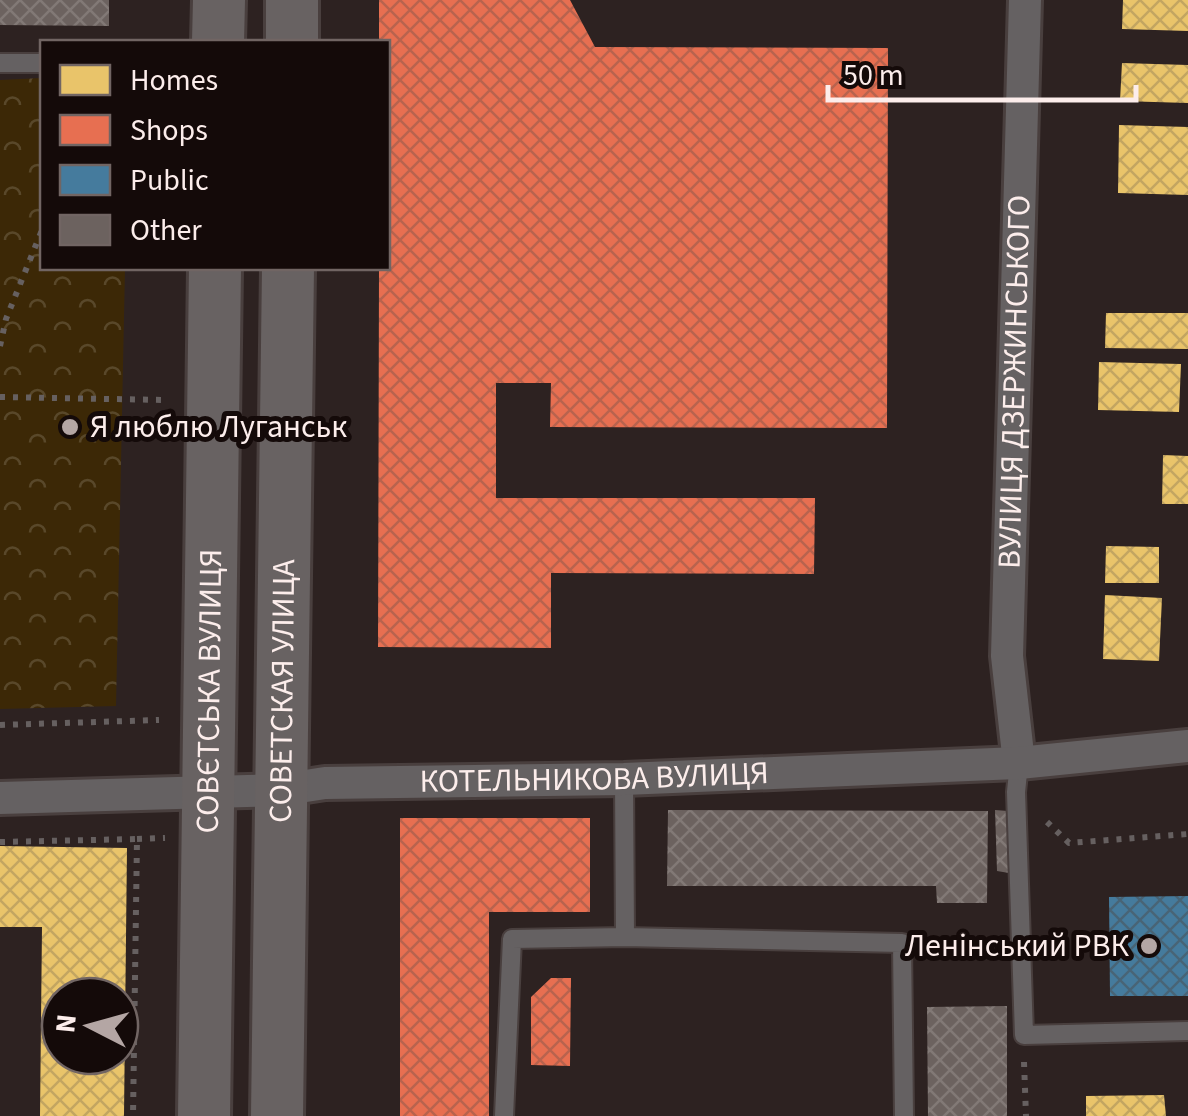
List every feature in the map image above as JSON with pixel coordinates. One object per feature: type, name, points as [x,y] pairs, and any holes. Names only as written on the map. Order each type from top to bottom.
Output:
[{"type":"main road","points":[[218,0],[218,40]]},
{"type":"main road","points":[[292,0],[292,40]]},
{"type":"main road","name":"СОВЄТСЬКА ВУЛИЦЯ","points":[[204,1116],[216,270]]},
{"type":"main road","name":"СОВЕТСКАЯ УЛИЦА","points":[[277,1116],[288,270]]},
{"type":"street","name":"ВУЛИЦЯ ДЗЕРЖИНСЬКОГО","points":[[1018,763],[1007,656],[1025,0]]},
{"type":"street","name":"КОТЕЛЬНИКОВА ВУЛИЦЯ","points":[[0,798],[280,790],[394,781],[624,780],[1018,763],[1188,746]]},
{"type":"lane","points":[[0,63],[40,63]]},
{"type":"lane","points":[[1018,763],[1024,1036],[1188,1031]]},
{"type":"lane","points":[[624,780],[625,937]]},
{"type":"lane","points":[[504,1116],[512,940],[625,937],[902,943],[904,1116]]},
{"type":"path","points":[[0,346],[6,320],[40,235]]},
{"type":"path","points":[[0,397],[166,400]]},
{"type":"path","points":[[0,725],[160,720]]},
{"type":"path","points":[[0,842],[137,838],[133,1116]]},
{"type":"path","points":[[1024,1036],[1026,1116]]},
{"type":"green space","points":[[40,78],[40,270],[125,270],[116,706],[0,709],[0,80]]},
{"type":"building: Homes","points":[[1123,0],[1188,0],[1188,31],[1122,29]]},
{"type":"building: Homes","points":[[1122,63],[1188,65],[1188,103],[1120,101]]},
{"type":"building: Homes","points":[[1119,125],[1188,127],[1188,195],[1118,193]]},
{"type":"building: Homes","points":[[1106,313],[1188,313],[1188,349],[1105,348]]},
{"type":"building: Homes","points":[[1099,362],[1181,364],[1179,412],[1098,410]]},
{"type":"building: Homes","points":[[1163,455],[1188,456],[1188,504],[1162,504]]},
{"type":"building: Homes","points":[[1106,546],[1159,547],[1159,583],[1105,583]]},
{"type":"building: Homes","points":[[1105,595],[1162,598],[1159,661],[1103,659]]},
{"type":"building: Homes","points":[[0,846],[127,848],[126,976],[41,976],[42,927],[0,927]]},
{"type":"building: Homes","points":[[40,1076],[124,1076],[124,1116],[40,1116]]},
{"type":"building: Homes","points":[[1164,1095],[1166,1116],[1086,1116],[1086,1096]]},
{"type":"building: Shops","points":[[379,0],[570,0],[595,47],[888,48],[887,428],[550,427],[551,383],[496,383],[496,498],[815,498],[814,574],[551,573],[551,648],[378,647],[379,270],[390,270],[390,40],[379,40]]},
{"type":"building: Shops","points":[[400,818],[590,818],[590,912],[489,912],[489,1116],[400,1116]]},
{"type":"building: Shops","points":[[551,978],[571,978],[570,1066],[531,1065],[531,997]]},
{"type":"building: Public","name":"Ленінський РВК","points":[[1188,896],[1188,996],[1110,996],[1109,897]]},
{"type":"building: Other","points":[[0,0],[109,0],[109,26],[0,25]]},
{"type":"building: Other","points":[[668,810],[988,811],[987,903],[937,903],[936,886],[667,886]]},
{"type":"building: Other","points":[[995,810],[1008,811],[1009,873],[997,871]]},
{"type":"building: Other","points":[[1007,1006],[1007,1116],[928,1116],[927,1007]]},
{"type":"place","name":"Я люблю Луганськ","points":[[70,427]]},
{"type":"place","name":"Ленінський РВК","points":[[1149,946]]}]
